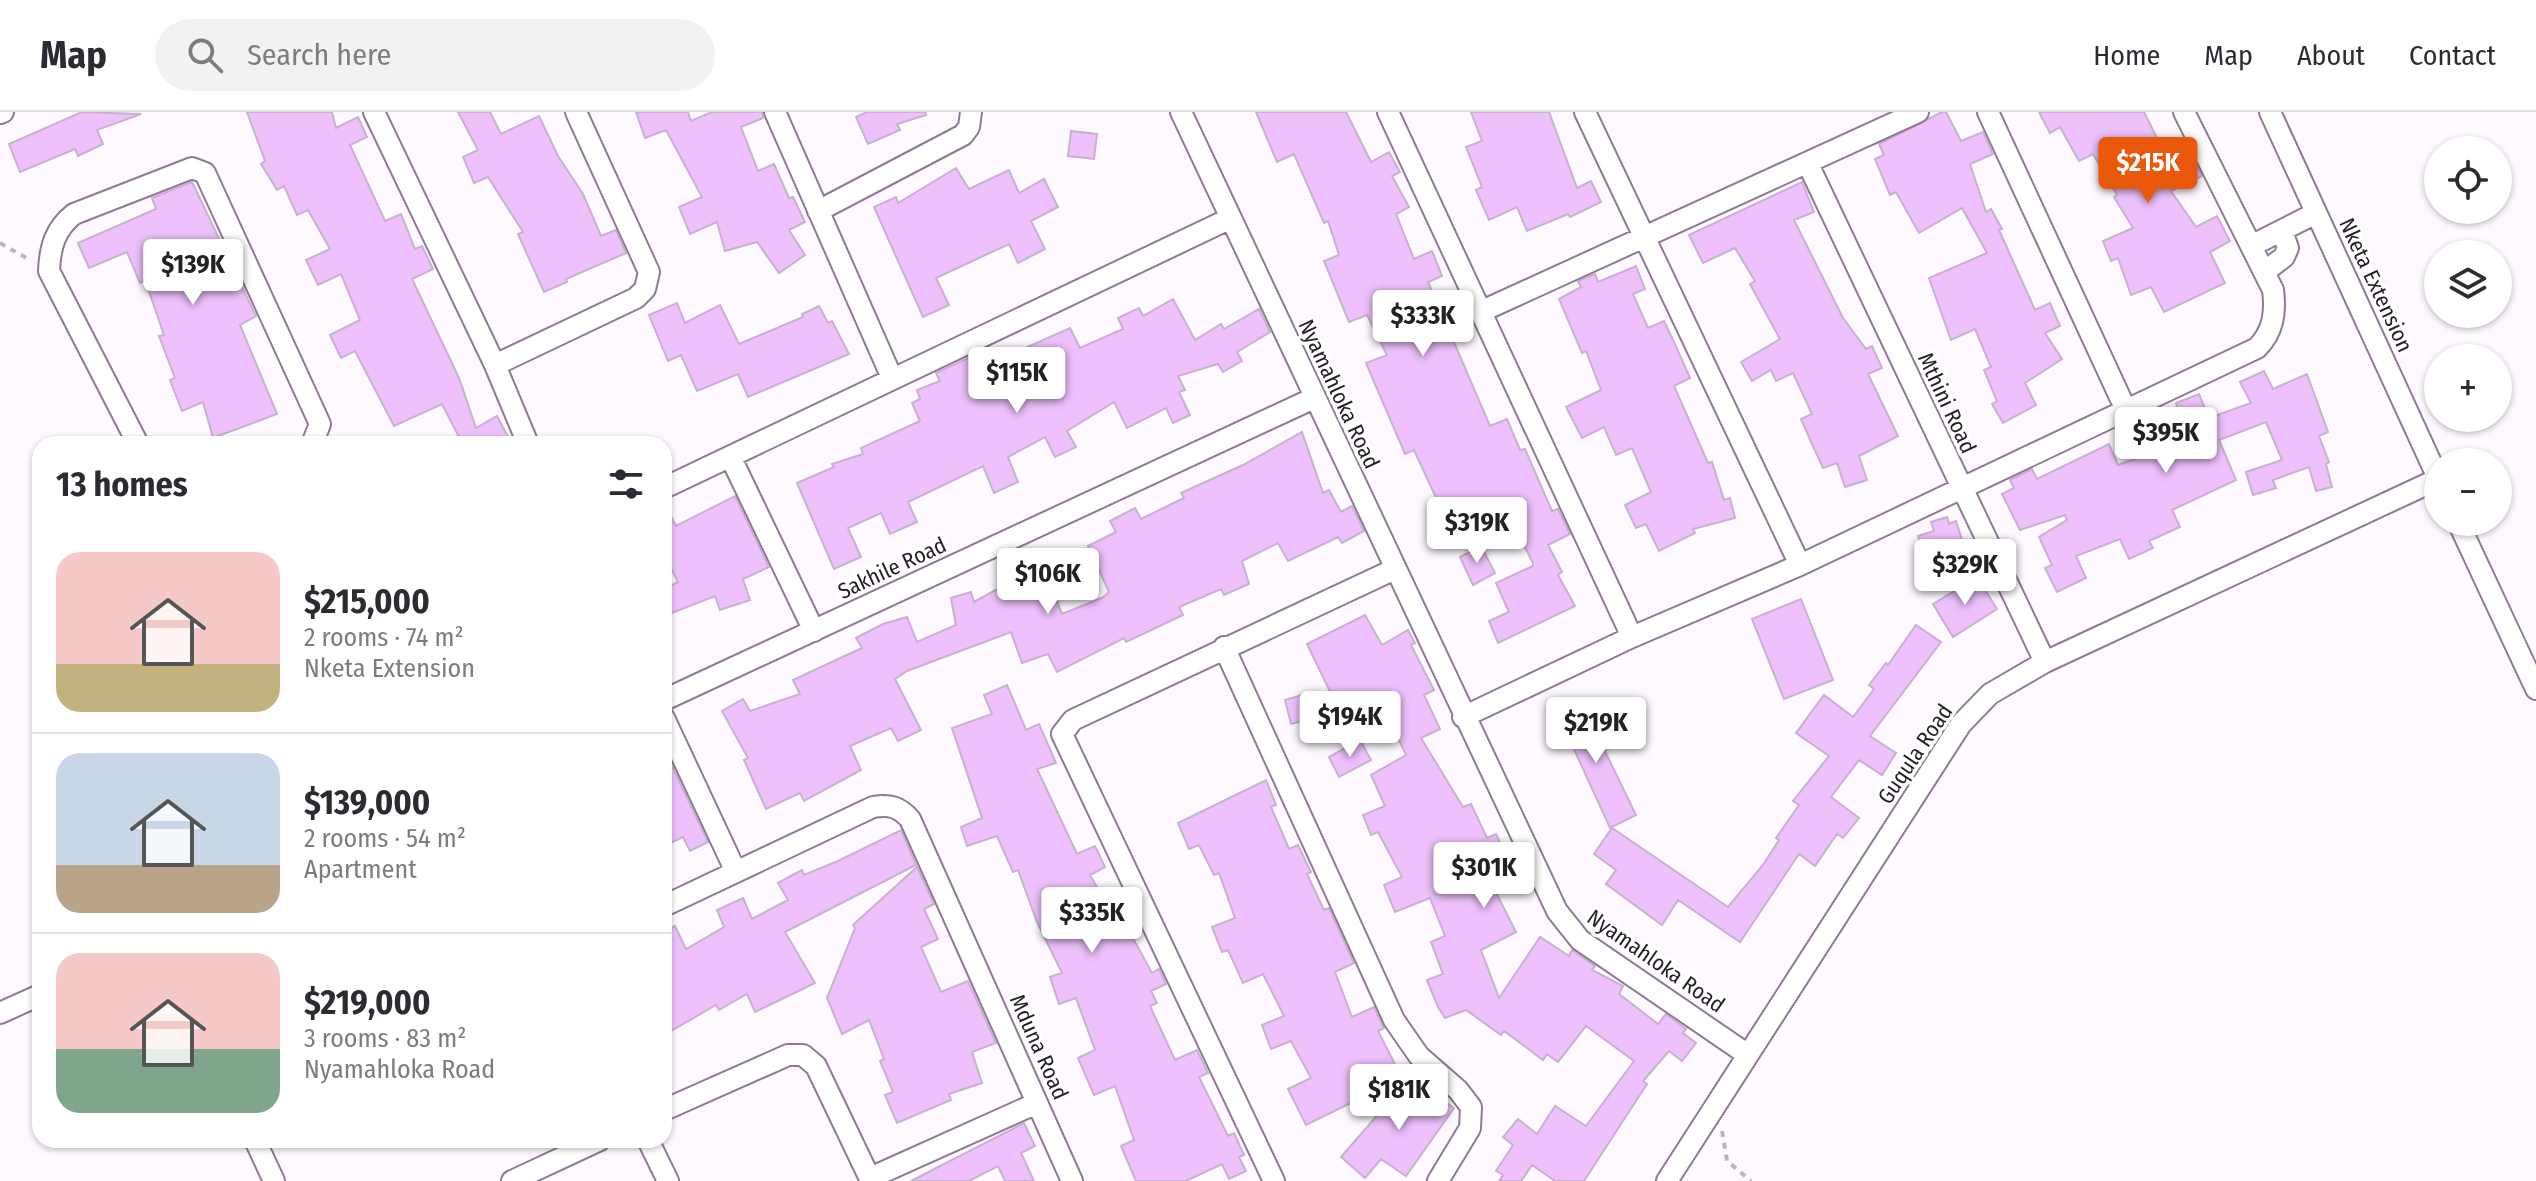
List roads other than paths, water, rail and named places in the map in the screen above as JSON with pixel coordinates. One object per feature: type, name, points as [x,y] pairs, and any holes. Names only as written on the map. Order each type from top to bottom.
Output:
[{"type":"street","points":[[374,112],[495,365],[525,436]]},
{"type":"street","points":[[495,365],[636,298],[648,280],[649,272],[576,112]]},
{"type":"street","points":[[775,112],[892,378]]},
{"type":"street","points":[[818,211],[963,135],[969,127],[971,112]]},
{"type":"street","name":"Nyamahloka Road","points":[[1181,112],[1463,717],[1566,925],[1580,940],[1748,1055]]},
{"type":"street","points":[[1388,112],[1632,637]]},
{"type":"street","points":[[1585,112],[1800,565]]},
{"type":"street","points":[[1480,312],[1918,112]]},
{"type":"street","points":[[1988,112],[2125,408]]},
{"type":"street","points":[[1463,717],[1632,637],[1800,565],[2125,408],[2257,348],[2271,328],[2275,307],[2253,245],[2184,112]]},
{"type":"street","name":"Nketa Extension","points":[[2270,112],[2424,448]]},
{"type":"street","name":"Mthini Road","points":[[1808,164],[2045,662]]},
{"type":"street","points":[[134,436],[49,271],[54,237],[74,214],[192,168],[201,170],[320,424],[315,436]]},
{"type":"street","points":[[2253,245],[2316,213]]},
{"type":"street","points":[[672,484],[1231,218]]},
{"type":"street","points":[[2264,272],[2284,257],[2288,248],[2282,231]]},
{"type":"street","name":"Sakhile Road","points":[[672,696],[1314,398]]},
{"type":"street","points":[[731,458],[814,631]]},
{"type":"street","name":"Guqula Road","points":[[1667,1181],[1961,724],[1990,694],[2045,662],[2424,486]]},
{"type":"street","points":[[2465,536],[2536,689]]},
{"type":"street","points":[[1274,1181],[1062,734],[1073,720],[1395,569]]},
{"type":"street","points":[[1224,647],[1394,1020],[1419,1056],[1458,1090],[1471,1107],[1470,1128],[1438,1181]]},
{"type":"street","points":[[672,735],[736,872],[672,902]]},
{"type":"street","name":"Mduna Road","points":[[736,872],[873,807],[895,807],[910,819],[1072,1181]]},
{"type":"street","points":[[0,1013],[32,999]]},
{"type":"street","points":[[672,1106],[788,1055],[803,1055],[816,1066],[870,1180],[1037,1103]]},
{"type":"street","points":[[259,1148],[274,1181]]},
{"type":"street","points":[[512,1181],[583,1148]]},
{"type":"street","points":[[652,1148],[668,1181]]}]
